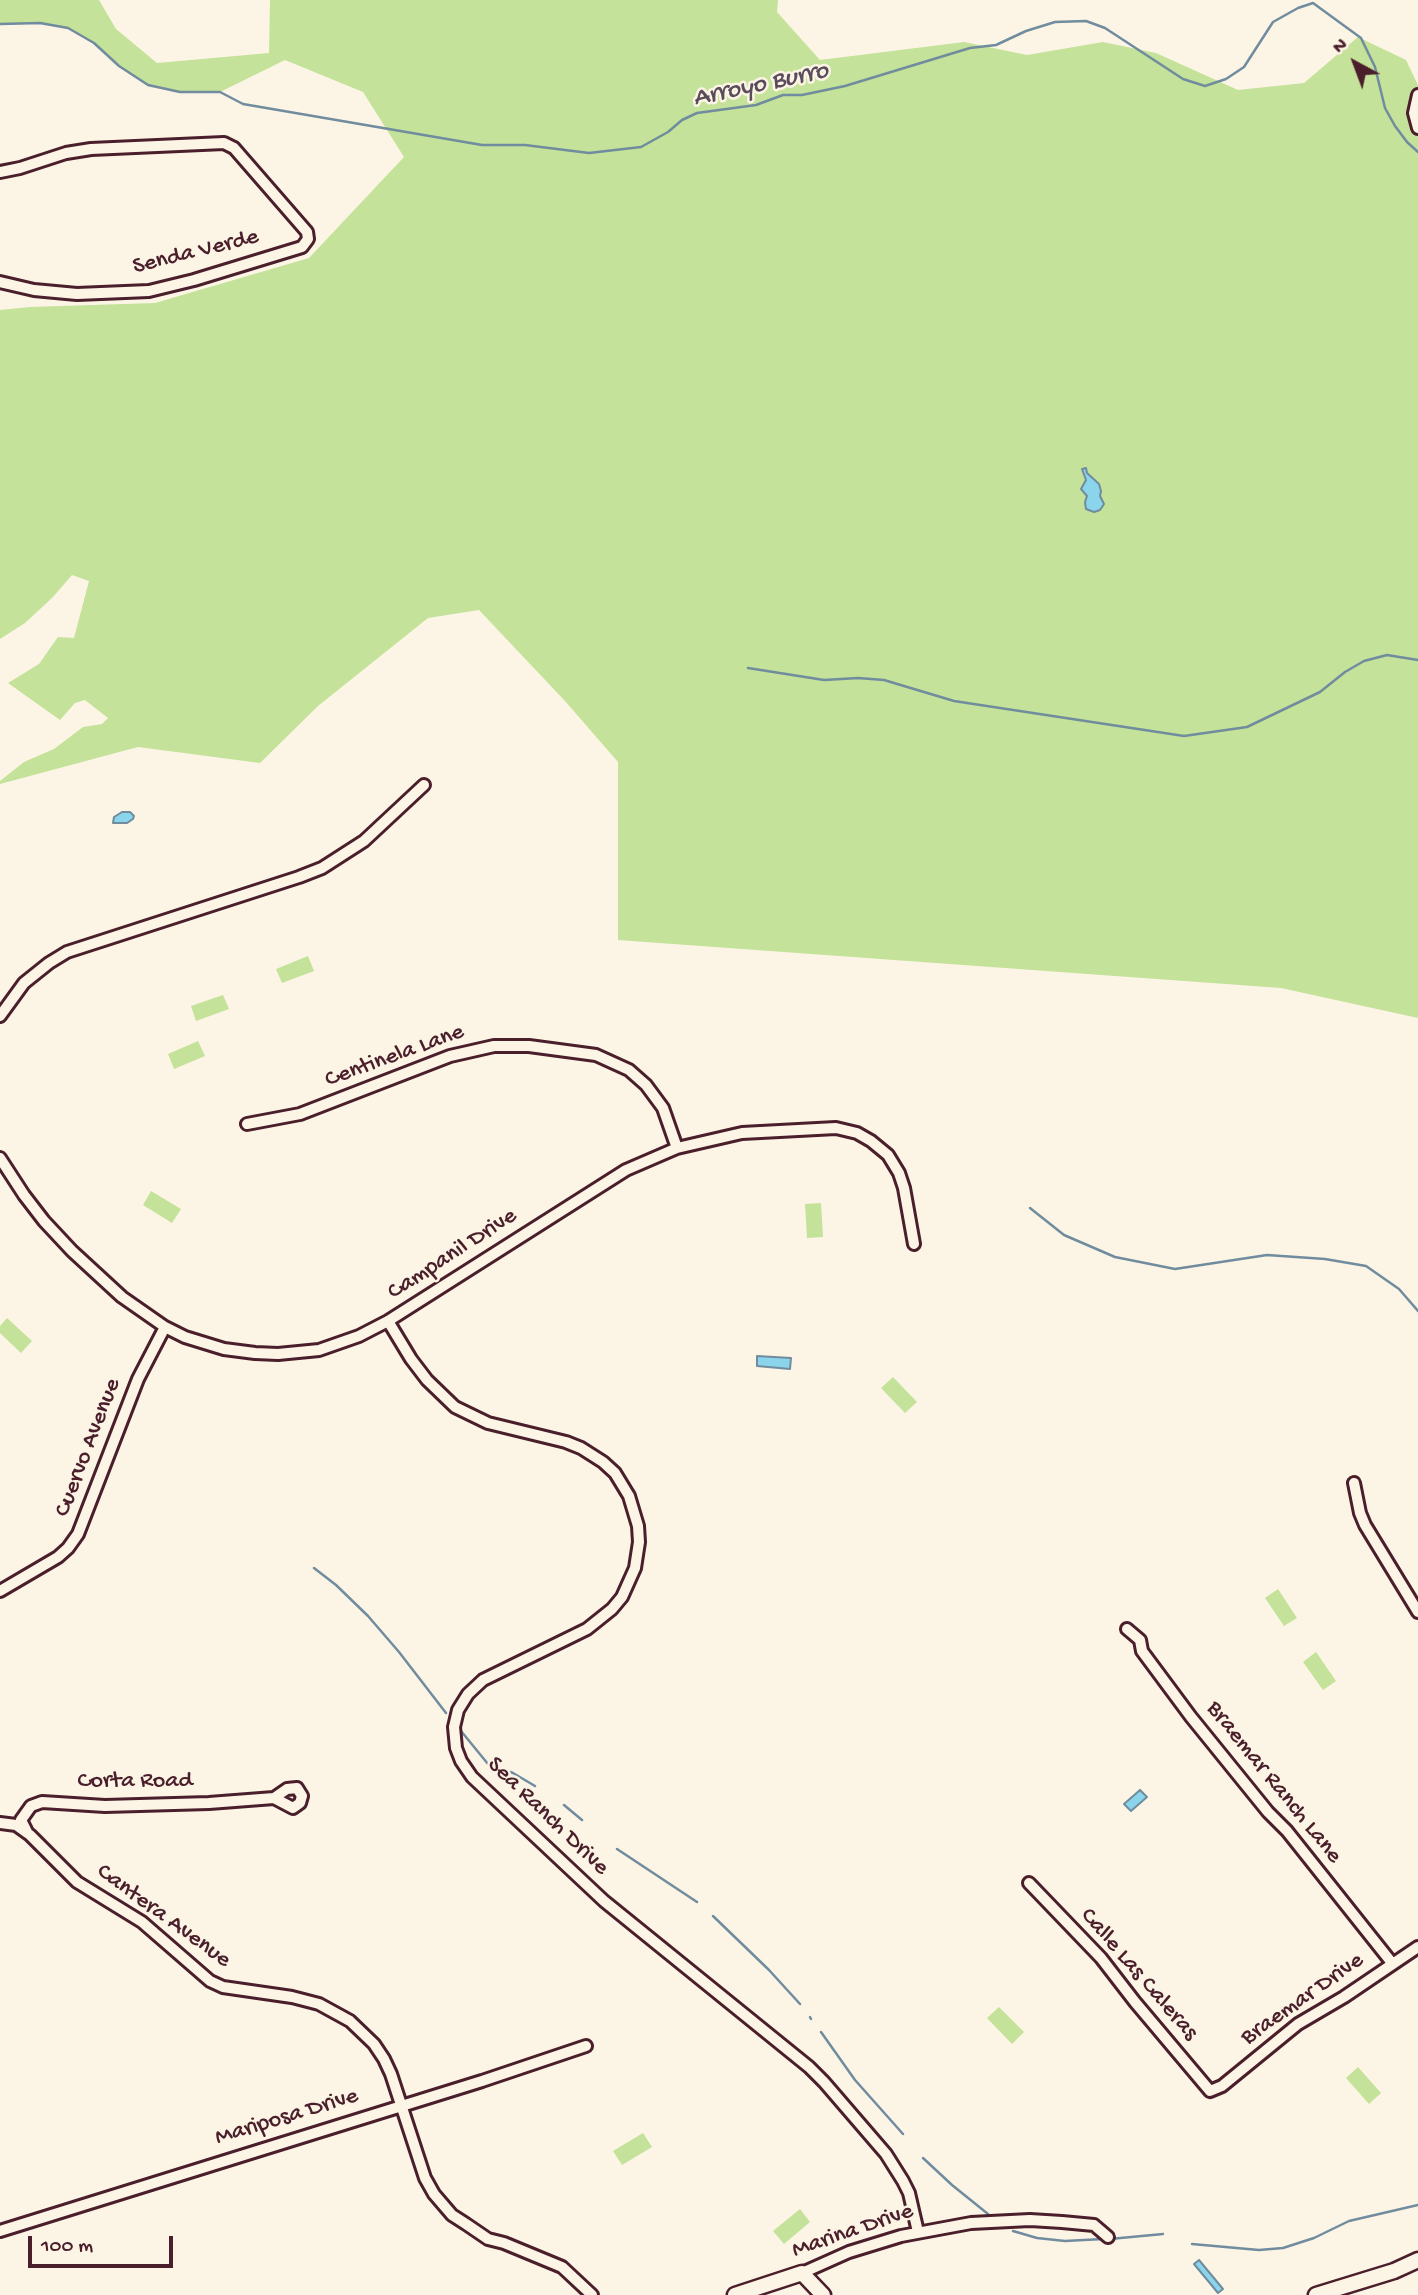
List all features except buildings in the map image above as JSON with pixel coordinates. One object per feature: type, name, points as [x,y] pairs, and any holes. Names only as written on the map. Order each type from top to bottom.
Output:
[{"type":"street","points":[[1418,95],[1414,113],[1418,128]]},
{"type":"street","name":"Senda Verde","points":[[0,172],[20,169],[65,153],[91,149],[224,143],[234,148],[307,232],[308,239],[302,247],[149,291],[77,295],[34,290],[0,282]]},
{"type":"street","points":[[0,1016],[24,983],[67,952],[322,868],[364,841],[424,785]]},
{"type":"street","name":"Centinela Lane","points":[[247,1124],[300,1114],[450,1056],[494,1046],[529,1046],[596,1055],[629,1070],[646,1085],[663,1108],[677,1148]]},
{"type":"street","name":"Campanil Drive","points":[[0,1158],[24,1195],[72,1251],[122,1297],[165,1327],[224,1349],[278,1354],[319,1350],[340,1344],[388,1321],[603,1184],[651,1158],[677,1148],[741,1133],[836,1128],[857,1133],[880,1147],[899,1173],[914,1244]]},
{"type":"street","name":"Sea Ranch Drive","points":[[388,1321],[427,1380],[455,1407],[488,1423],[574,1445],[603,1462],[624,1486],[635,1511],[638,1526],[639,1542],[635,1568],[622,1597],[612,1609],[587,1629],[483,1680],[468,1694],[458,1710],[454,1727],[456,1748],[461,1761],[472,1777],[604,1901],[824,2082],[886,2154],[903,2181],[909,2193],[918,2232]]},
{"type":"street","name":"Cuervo Avenue","points":[[0,1591],[58,1557],[78,1534],[138,1379],[165,1327]]},
{"type":"street","points":[[1354,1483],[1365,1525],[1418,1612]]},
{"type":"street","name":"Braemar Ranch Lane","points":[[1126,1629],[1140,1640],[1142,1651],[1191,1717],[1268,1812],[1287,1831],[1392,1963]]},
{"type":"street","name":"Corta Road","points":[[30,1835],[21,1820],[31,1806],[42,1802],[105,1806],[274,1798]]},
{"type":"street","name":"Cantera Avenue","points":[[0,1823],[16,1825],[30,1835],[77,1881],[142,1922],[211,1981],[223,1987],[292,1997],[319,2004],[350,2021],[374,2043],[384,2059],[425,2178],[434,2194],[452,2215],[488,2239],[505,2243],[562,2267],[592,2295]]},
{"type":"street","name":"Calle Las Caleras","points":[[1029,1882],[1101,1958],[1210,2091],[1215,2090]]},
{"type":"street","name":"Braemar Drive","points":[[1215,2090],[1279,2038],[1418,1947]]},
{"type":"street","name":"Mariposa Drive","points":[[0,2231],[586,2046]]},
{"type":"street","name":"Marina Drive","points":[[735,2295],[802,2273],[849,2252],[918,2232],[971,2223],[1030,2220],[1094,2225],[1108,2237]]},
{"type":"street","points":[[1316,2295],[1394,2271],[1418,2260]]},
{"type":"street","points":[[802,2273],[822,2295]]},
{"type":"green space","points":[[0,0],[99,0],[116,29],[157,63],[269,53],[270,0],[778,0],[777,12],[820,60],[964,42],[1027,55],[1103,42],[1156,53],[1238,90],[1304,83],[1358,37],[1406,60],[1418,85],[1418,1018],[1281,988],[618,940],[618,762],[479,610],[428,618],[318,706],[260,763],[138,747],[0,784],[0,781],[24,762],[54,749],[83,727],[102,724],[108,718],[85,700],[75,703],[60,720],[8,683],[39,664],[58,637],[74,638],[89,581],[72,575],[25,623],[0,639],[0,310],[155,303],[309,258],[404,157],[363,92],[285,60],[220,92],[180,92],[148,85],[119,66],[94,43],[68,28],[40,23],[0,24]]},
{"type":"green space","points":[[308,956],[314,971],[282,983],[276,969]]},
{"type":"green space","points":[[223,995],[229,1009],[196,1021],[191,1006]]},
{"type":"green space","points":[[198,1041],[205,1056],[174,1069],[168,1054]]},
{"type":"green space","points":[[151,1191],[181,1209],[172,1223],[143,1205]]},
{"type":"green space","points":[[821,1203],[823,1237],[807,1238],[805,1204]]},
{"type":"green space","points":[[7,1318],[32,1341],[21,1353],[0,1333],[0,1326]]},
{"type":"green space","points":[[893,1377],[917,1402],[905,1413],[881,1388]]},
{"type":"green space","points":[[1278,1589],[1297,1618],[1284,1626],[1265,1598]]},
{"type":"green space","points":[[1316,1652],[1336,1681],[1323,1690],[1303,1662]]},
{"type":"green space","points":[[999,2007],[1024,2032],[1012,2044],[987,2018]]},
{"type":"green space","points":[[1358,2067],[1381,2093],[1369,2104],[1346,2078]]},
{"type":"green space","points":[[643,2133],[652,2147],[622,2165],[613,2151]]},
{"type":"green space","points":[[800,2209],[810,2222],[784,2244],[773,2231]]},
{"type":"water","points":[[1086,468],[1087,473],[1099,484],[1104,504],[1100,510],[1094,512],[1086,509],[1087,496],[1081,489],[1086,480],[1082,469]]},
{"type":"water","points":[[122,812],[130,812],[134,816],[133,819],[127,823],[113,823],[114,817]]},
{"type":"water","points":[[757,1356],[791,1358],[790,1369],[757,1366]]},
{"type":"water","points":[[1140,1790],[1147,1797],[1131,1811],[1124,1804]]},
{"type":"water","points":[[1199,2260],[1223,2289],[1218,2293],[1194,2264]]},
{"type":"waterway","name":"Arroyo Burro","points":[[0,24],[40,23],[68,28],[94,43],[119,66],[148,85],[180,92],[220,92],[243,104],[482,145],[525,145],[589,153],[641,147],[697,113],[756,105],[783,95],[802,95],[845,86],[970,48],[996,45],[1026,31],[1055,22],[1086,21],[1105,28],[1183,79],[1205,86],[1226,79],[1244,67],[1273,22],[1313,3],[1361,38],[1375,67],[1385,108],[1395,126],[1418,152]]},
{"type":"waterway","points":[[748,668],[824,680],[884,680],[954,701],[1184,736],[1247,727],[1320,692],[1364,661],[1387,655],[1418,660]]},
{"type":"waterway","points":[[1030,1208],[1064,1235],[1115,1257],[1175,1269],[1267,1255],[1325,1259],[1366,1266],[1399,1289],[1418,1311]]},
{"type":"waterway","points":[[314,1568],[368,1616],[446,1713]]},
{"type":"waterway","points":[[461,1731],[488,1764],[513,1773],[535,1786]]},
{"type":"waterway","points":[[564,1805],[582,1820]]},
{"type":"waterway","points":[[617,1849],[697,1902]]},
{"type":"waterway","points":[[713,1916],[800,2004]]},
{"type":"waterway","points":[[821,2032],[855,2080],[903,2134]]},
{"type":"waterway","points":[[923,2158],[988,2214]]},
{"type":"waterway","points":[[1192,2244],[1259,2250],[1283,2248],[1314,2238],[1349,2221],[1418,2205]]},
{"type":"waterway","points":[[1013,2231],[1037,2238],[1065,2241],[1103,2239]]},
{"type":"waterway","points":[[1110,2239],[1163,2234]]}]
